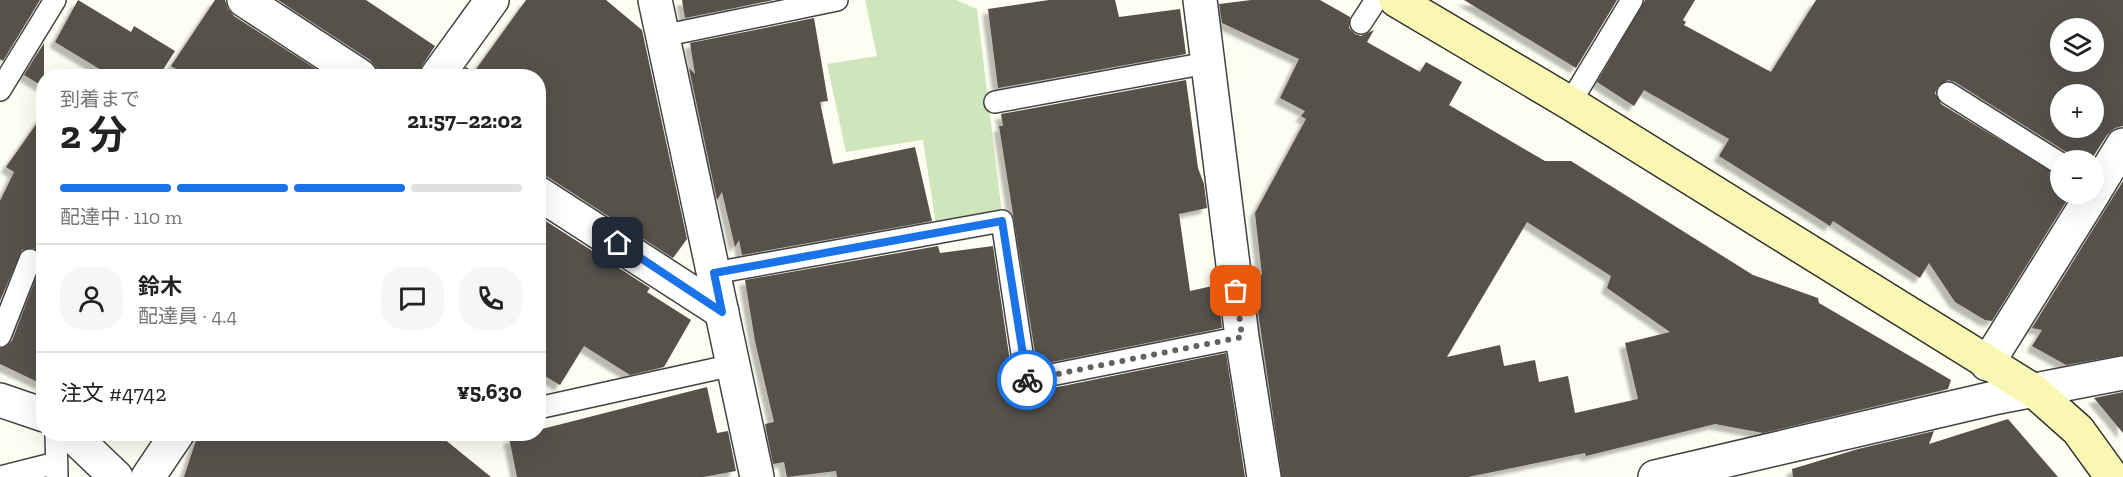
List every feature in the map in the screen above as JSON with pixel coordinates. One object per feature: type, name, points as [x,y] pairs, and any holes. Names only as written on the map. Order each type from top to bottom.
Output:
[{"type":"street","points":[[244,0],[349,69]]},
{"type":"street","points":[[443,69],[492,0]]},
{"type":"street","points":[[655,0],[757,477]]},
{"type":"street","points":[[1200,0],[1242,337],[1264,477]]},
{"type":"street","points":[[1396,0],[1570,103],[1987,364],[2034,391],[2078,430],[2112,477]]},
{"type":"street","points":[[2104,175],[2123,145]]},
{"type":"street","points":[[546,197],[722,312]]},
{"type":"street","points":[[1987,364],[2086,204]]},
{"type":"street","points":[[1664,476],[1998,397],[2123,373]]},
{"type":"street","points":[[0,400],[36,412]]},
{"type":"street","points":[[78,441],[116,477]]},
{"type":"street","points":[[147,477],[172,441]]},
{"type":"lane","points":[[0,90],[55,0]]},
{"type":"lane","points":[[662,36],[837,0]]},
{"type":"lane","points":[[1361,23],[1376,0]]},
{"type":"lane","points":[[1570,103],[1632,0]]},
{"type":"lane","points":[[995,102],[1207,63]]},
{"type":"lane","points":[[1948,93],[2050,157]]},
{"type":"lane","points":[[714,273],[1002,221],[1026,381],[1242,337]]},
{"type":"lane","points":[[0,336],[30,260]]},
{"type":"lane","points":[[546,406],[733,365]]},
{"type":"lane","points":[[0,477],[57,470],[56,441]]},
{"type":"green space","points":[[865,0],[956,0],[977,9],[1002,214],[936,225],[923,140],[846,152],[827,64],[877,56]]},
{"type":"building","points":[[0,0],[40,0],[3,61],[0,59]]},
{"type":"building","points":[[78,0],[131,32],[134,26],[175,51],[163,69],[99,69],[55,42]]},
{"type":"building","points":[[215,0],[225,0],[234,16],[316,69],[176,69],[171,66]]},
{"type":"building","points":[[278,0],[366,0],[435,46],[421,69],[377,69],[370,60]]},
{"type":"building","points":[[526,0],[606,0],[642,30],[687,239],[673,258],[546,176],[546,69],[476,69]]},
{"type":"building","points":[[682,0],[774,0],[685,18]]},
{"type":"building","points":[[1049,0],[1115,0],[1119,17],[1180,9],[1186,54],[998,88],[988,9]]},
{"type":"building","points":[[1251,0],[1320,0],[1350,17],[1349,28],[1355,34],[1361,36],[1374,30],[1367,42],[1420,72],[1426,62],[1462,82],[1449,105],[1545,161],[1571,161],[1753,275],[1818,298],[1819,303],[1951,380],[1948,389],[1763,433],[1715,424],[1586,456],[1585,453],[1468,477],[1282,477],[1253,277],[1262,275],[1255,213],[1306,119],[1301,116],[1305,111],[1280,98],[1299,59],[1222,23],[1219,4]],"holes":[[[1527,222],[1611,276],[1607,288],[1670,332],[1625,343],[1638,399],[1575,413],[1568,376],[1539,382],[1535,360],[1504,366],[1500,345],[1447,357]]]},
{"type":"building","points":[[1464,0],[1617,0],[1576,68]]},
{"type":"building","points":[[1645,0],[1695,0],[1683,20],[1686,22],[1684,25],[1771,72],[1816,0],[2123,0],[2123,126],[2115,128],[2107,135],[2097,150],[2063,150],[1955,82],[1948,80],[1938,86],[1935,93],[1941,104],[2050,170],[2050,204],[2065,204],[1992,321],[1985,320],[1955,302],[1929,263],[1920,278],[1833,221],[1830,226],[1719,156],[1729,139],[1644,90],[1634,106],[1597,82]]},
{"type":"building","points":[[814,18],[828,101],[820,102],[833,164],[915,147],[932,221],[742,255],[739,240],[735,247],[722,192],[717,200],[689,68],[695,74],[690,43]]},
{"type":"building","points":[[44,43],[44,69],[36,69],[36,82],[24,75]]},
{"type":"building","points":[[1186,80],[1198,168],[1204,184],[1207,208],[1179,214],[1190,291],[1217,285],[1222,328],[1037,365],[999,126],[1003,126],[1001,114]]},
{"type":"building","points":[[36,124],[36,250],[34,248],[22,250],[0,301],[0,201],[14,172],[6,167]]},
{"type":"building","points":[[2123,181],[2123,355],[2066,365],[2032,346],[2042,330],[2032,328]]},
{"type":"building","points":[[546,221],[650,288],[647,292],[691,320],[664,367],[630,375],[584,346],[560,385],[546,377]]},
{"type":"building","points":[[938,246],[940,253],[993,246],[1013,382],[1021,392],[1028,393],[1226,353],[1245,477],[837,477],[836,471],[787,477],[784,462],[773,464],[765,424],[774,422],[755,341],[745,280]]},
{"type":"building","points":[[36,278],[36,381],[0,364],[0,348],[12,341]]},
{"type":"building","points":[[707,387],[717,433],[728,431],[736,471],[703,477],[517,477],[510,441],[546,441],[546,428]]},
{"type":"building","points":[[2123,392],[2123,433],[2094,398]]},
{"type":"building","points":[[2008,419],[2058,477],[1793,477],[1792,469],[1858,449],[1934,431],[1929,444]]},
{"type":"building","points":[[196,441],[447,441],[491,477],[184,477]]},
{"type":"way so far","points":[[1027,380],[1242,337],[1236,291]]},
{"type":"route","points":[[618,243],[722,312],[714,273],[1002,221],[1027,380]]}]
